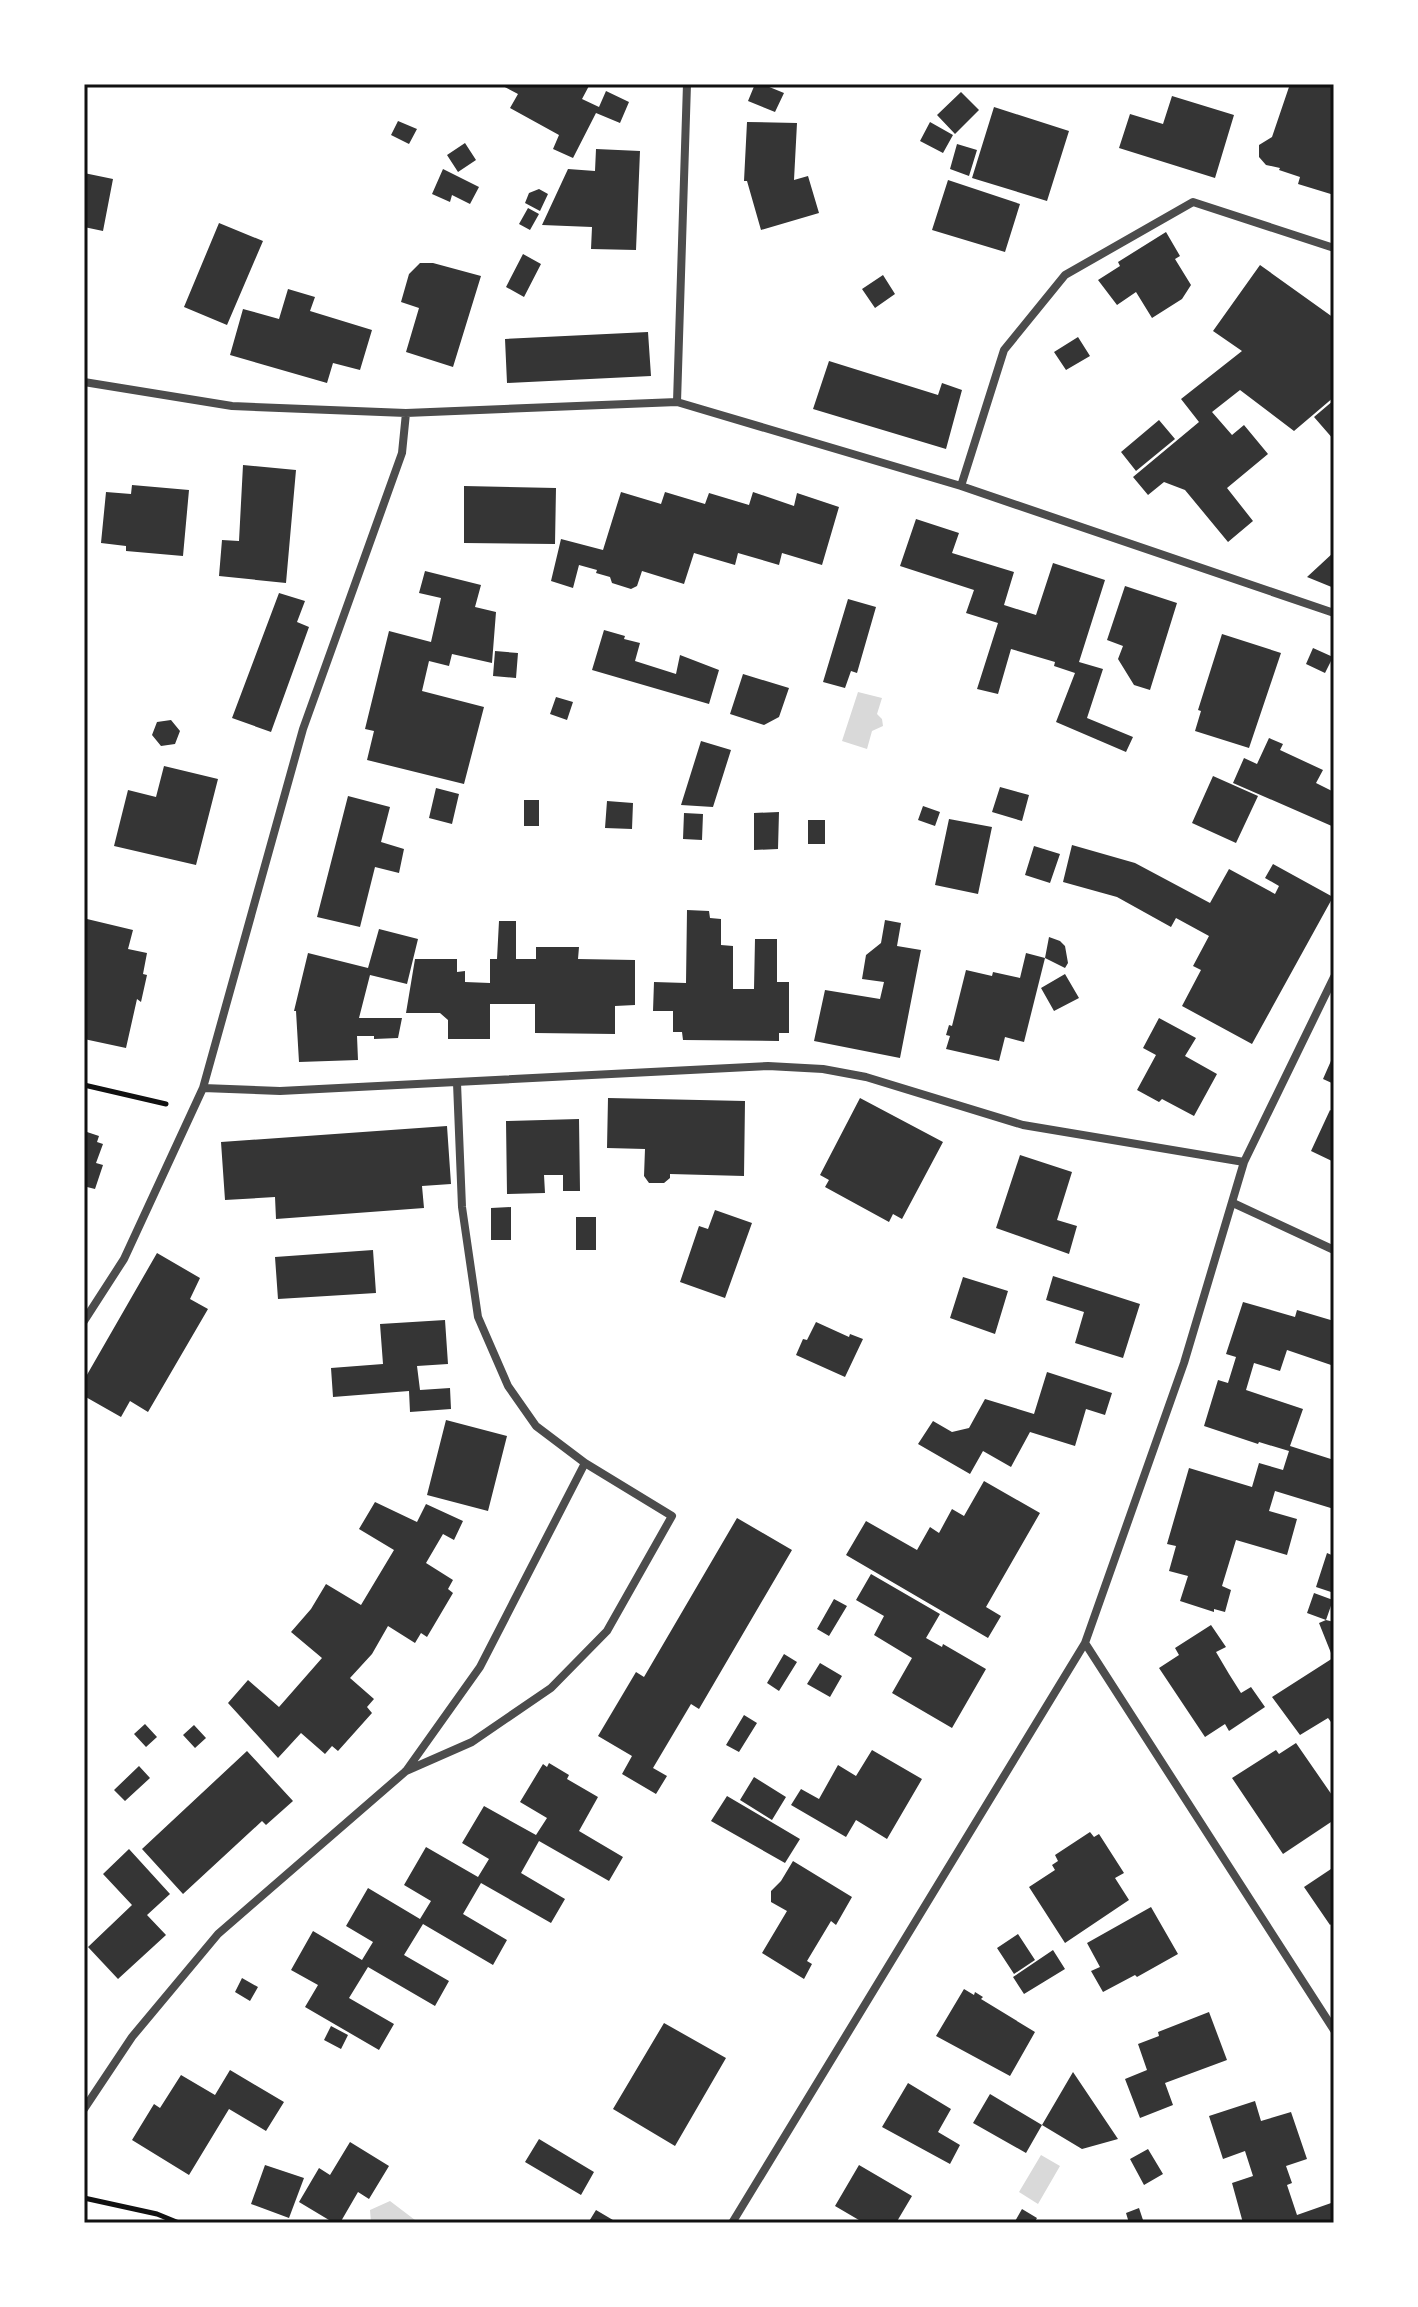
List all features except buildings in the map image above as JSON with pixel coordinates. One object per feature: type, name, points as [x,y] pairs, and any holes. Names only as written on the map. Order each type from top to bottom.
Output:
[{"type":"street","points":[[677,402],[687,84]]},
{"type":"street","points":[[961,486],[1004,350],[1065,275],[1193,202],[1334,248]]},
{"type":"street","points":[[84,382],[232,406],[406,413],[677,402],[961,486],[1334,613]]},
{"type":"street","points":[[84,1321],[124,1259],[203,1088],[303,729],[402,453],[406,413]]},
{"type":"street","points":[[732,2223],[1085,1643],[1184,1363],[1244,1162],[1334,977]]},
{"type":"street","points":[[203,1088],[280,1091],[768,1066],[823,1069],[866,1077],[1023,1125],[1244,1162]]},
{"type":"street","points":[[406,1771],[472,1742],[551,1688],[607,1631],[672,1516],[585,1463],[536,1426],[508,1386],[478,1317],[462,1207],[457,1083]]},
{"type":"street","points":[[1233,1203],[1334,1250]]},
{"type":"street","points":[[84,2109],[132,2037],[218,1934],[406,1771],[480,1667],[585,1463]]},
{"type":"street","points":[[1085,1643],[1334,2030]]},
{"type":"path","points":[[84,1085],[194,1111]]},
{"type":"path","points":[[84,2198],[157,2214],[179,2223]]},
{"type":"shaded area","points":[[858,692],[882,698],[877,714],[883,726],[872,731],[867,749],[842,741]]},
{"type":"shaded area","points":[[1041,2155],[1060,2166],[1038,2204],[1019,2192]]},
{"type":"shaded area","points":[[390,2201],[417,2223],[371,2223],[370,2210]]}]
